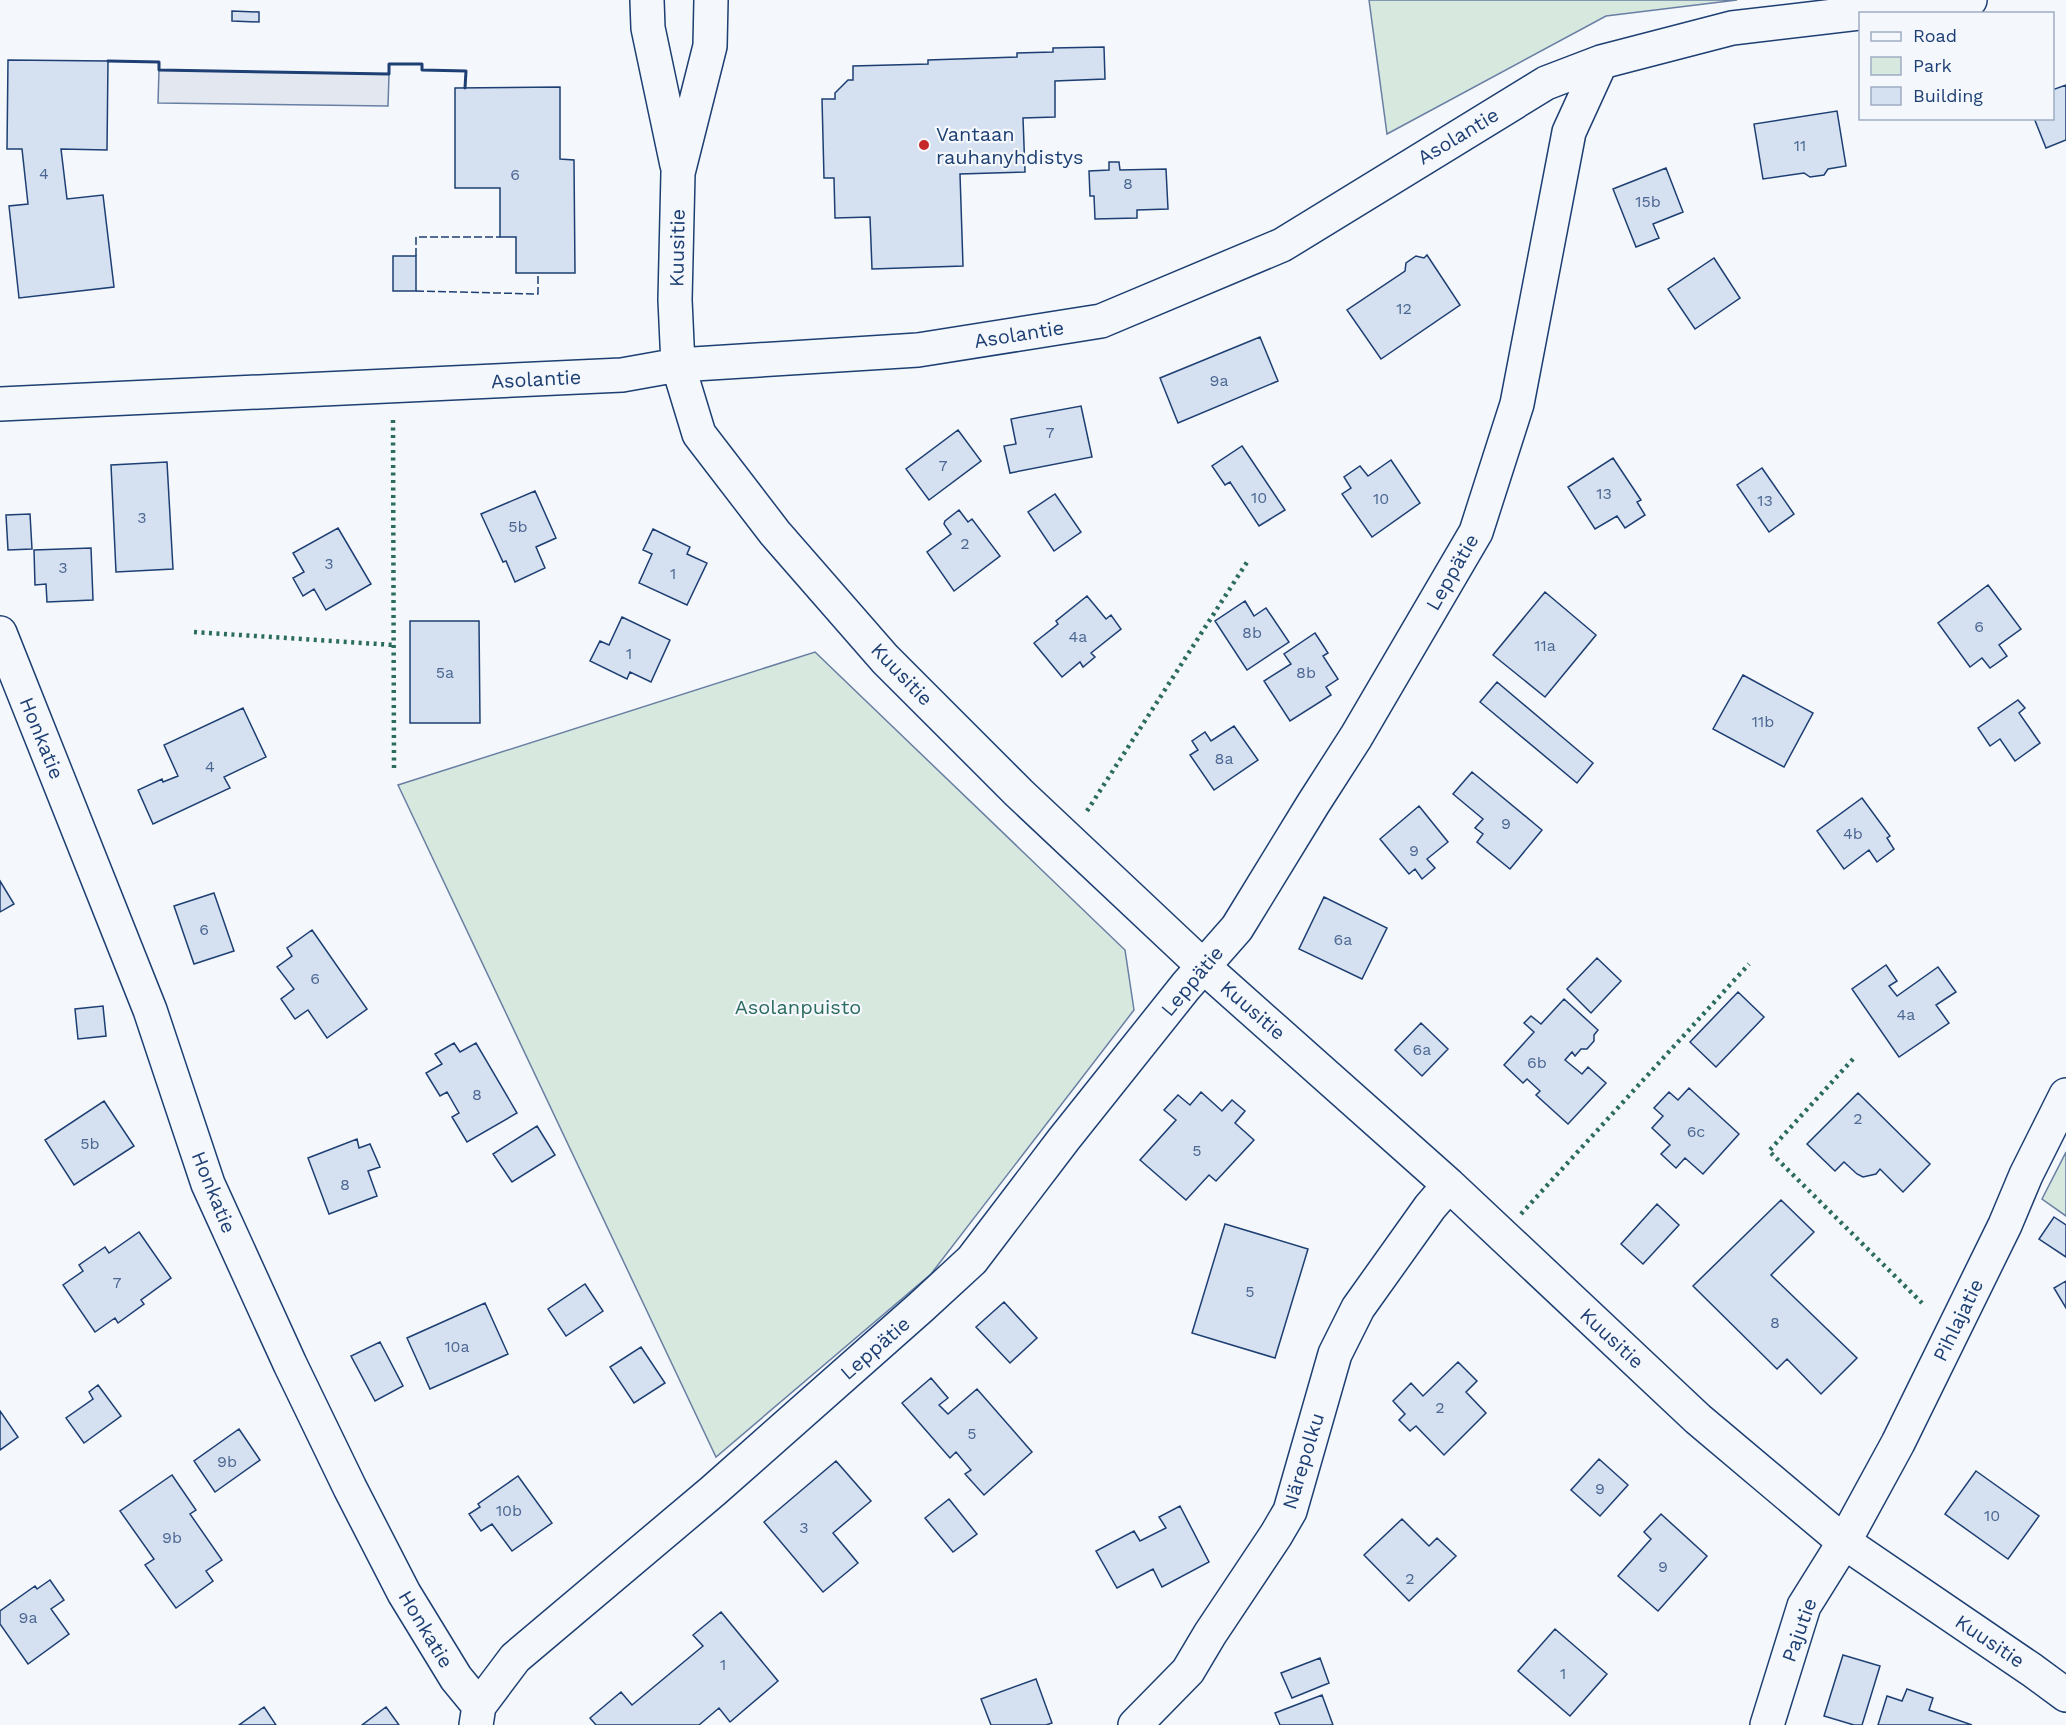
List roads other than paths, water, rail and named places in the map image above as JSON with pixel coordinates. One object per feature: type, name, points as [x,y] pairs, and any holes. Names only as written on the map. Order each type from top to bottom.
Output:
[{"type":"street","name":"Kuusitie","points":[[647,0],[648,28],[678,173]]},
{"type":"street","name":"Kuusitie","points":[[711,0],[710,46],[678,173],[675,300],[678,365],[699,434],[775,533],[885,659],[1019,793],[1204,967],[1449,1185],[1698,1419],[1844,1542],[2066,1695]]},
{"type":"street","name":"Asolantie","points":[[1868,12],[1970,0]]},
{"type":"street","name":"Asolantie","points":[[0,404],[622,375],[678,365],[918,350],[1101,321],[1282,245],[1546,83],[1601,62],[1732,28],[1859,13]]},
{"type":"street","name":"Leppätie","points":[[478,1715],[515,1658],[713,1491],[972,1260],[1064,1139],[1186,986],[1237,928],[1356,737],[1476,532],[1517,404],[1569,132],[1601,62]]},
{"type":"street","name":"Honkatie","points":[[0,633],[150,1010],[208,1184],[221,1214],[350,1488],[404,1593],[478,1715]]},
{"type":"street","name":"Pihlajatie","points":[[1844,1542],[1931,1376],[2066,1095]]},
{"type":"street","name":"Närepolku","points":[[1135,1725],[1188,1671],[1290,1511],[1335,1354],[1358,1308],[1430,1207],[1449,1185]]},
{"type":"street","name":"Pajutie","points":[[1767,1725],[1804,1606],[1844,1542]]},
{"type":"place","name":"Vantaan rauhanyhdistys","points":[[924,145]]},
{"type":"park label","name":"Asolanpuisto","points":[[798,1007]]}]
